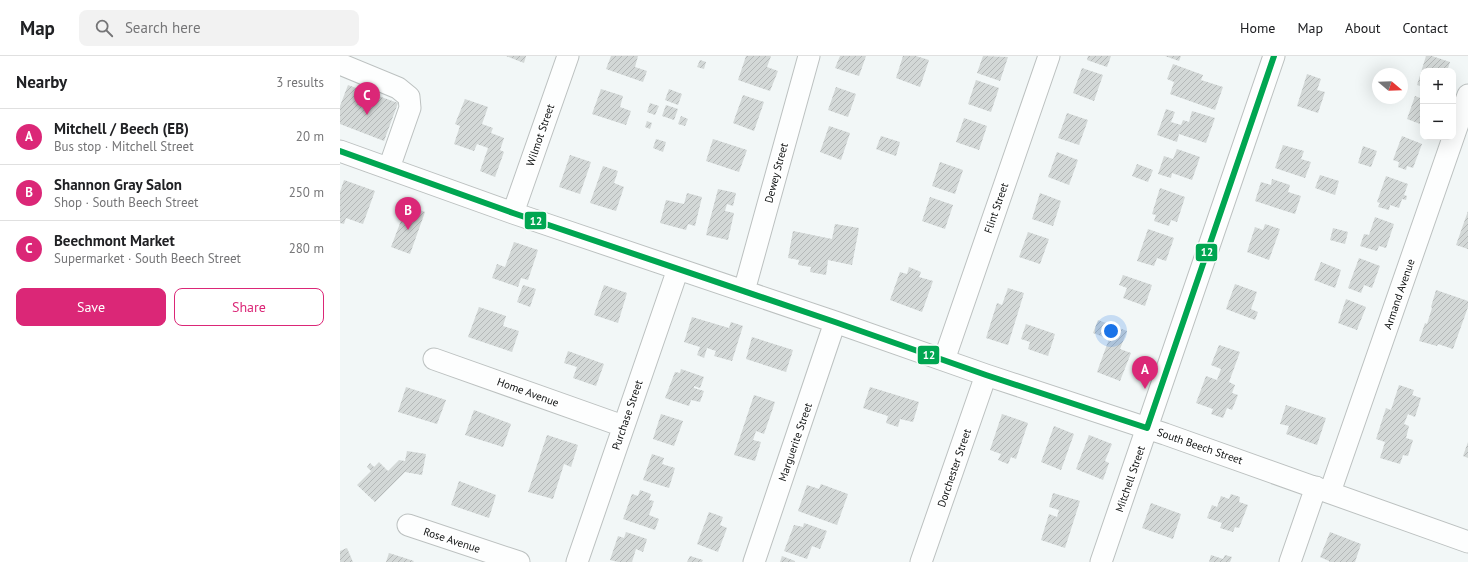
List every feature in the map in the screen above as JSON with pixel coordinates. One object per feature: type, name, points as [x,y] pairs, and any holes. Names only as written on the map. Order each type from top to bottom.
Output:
[{"type":"street","name":"Wilmot Street","points":[[513,213],[568,56]]},
{"type":"street","name":"Dewey Street","points":[[744,291],[808,56]]},
{"type":"street","name":"Flint Street","points":[[944,360],[1049,56]]},
{"type":"street","name":"Mitchell Street","points":[[1101,562],[1274,56]]},
{"type":"street","points":[[340,64],[398,88],[409,97],[410,108],[389,168]]},
{"type":"street","name":"Armand Avenue","points":[[1290,562],[1323,490],[1468,95]]},
{"type":"street","name":"South Beech Street","points":[[340,151],[513,213],[835,322],[986,375],[1147,428],[1468,542]]},
{"type":"street","name":"Purchase Street","points":[[577,562],[678,269]]},
{"type":"street","name":"Marguerite Street","points":[[754,562],[835,322]]},
{"type":"street","name":"Home Avenue","points":[[434,359],[623,426]]},
{"type":"street","name":"Dorchester Street","points":[[921,562],[986,375]]},
{"type":"street","name":"Rose Avenue","points":[[408,525],[519,562]]},
{"type":"building","points":[[506,56],[526,56],[524,63]]},
{"type":"building","points":[[611,56],[638,56],[635,67],[647,71],[643,82],[606,69]]},
{"type":"building","points":[[746,56],[771,56],[767,67],[778,71],[770,91],[738,80]]},
{"type":"building","points":[[840,56],[866,56],[859,76],[835,68]]},
{"type":"building","points":[[903,56],[916,56],[929,60],[920,87],[896,78]]},
{"type":"building","points":[[983,56],[1008,57],[1000,81],[977,73]]},
{"type":"building","points":[[1088,56],[1111,56],[1107,67],[1087,60]]},
{"type":"building","points":[[1165,56],[1181,56],[1179,61]]},
{"type":"building","points":[[1426,56],[1432,56],[1450,62],[1448,68],[1422,68]]},
{"type":"building","points":[[700,60],[706,62],[704,69],[697,67]]},
{"type":"building","points":[[1173,64],[1203,75],[1201,80],[1223,87],[1215,110],[1170,94],[1174,82],[1167,79]]},
{"type":"building","points":[[1082,68],[1103,75],[1094,101],[1073,93]]},
{"type":"building","points":[[1307,74],[1321,79],[1317,90],[1325,92],[1318,113],[1297,106]]},
{"type":"building","points":[[1420,75],[1420,86],[1417,85]]},
{"type":"building","points":[[976,80],[999,88],[991,112],[968,104]]},
{"type":"building","points":[[348,85],[398,103],[384,141],[340,124],[340,106]]},
{"type":"building","points":[[836,87],[856,94],[848,117],[828,110]]},
{"type":"building","points":[[601,89],[623,96],[620,107],[631,111],[626,125],[592,114]]},
{"type":"building","points":[[669,89],[682,94],[678,105],[665,100]]},
{"type":"building","points":[[743,95],[764,102],[754,131],[733,123]]},
{"type":"building","points":[[1415,96],[1420,98],[1420,124],[1407,119]]},
{"type":"building","points":[[465,99],[488,107],[482,124],[493,128],[491,133],[504,138],[500,150],[504,152],[495,177],[480,171],[488,148],[477,144],[474,151],[454,144],[460,126],[455,124]]},
{"type":"building","points":[[650,103],[659,106],[655,115],[647,112]]},
{"type":"building","points":[[666,105],[678,109],[674,120],[662,116]]},
{"type":"building","points":[[1166,109],[1175,112],[1171,122],[1181,125],[1183,120],[1189,122],[1192,111],[1215,118],[1206,143],[1179,134],[1177,142],[1157,135]]},
{"type":"building","points":[[1067,113],[1088,120],[1079,145],[1058,138]]},
{"type":"building","points":[[681,116],[688,119],[685,126],[678,124]]},
{"type":"building","points":[[964,118],[987,126],[979,150],[956,142]]},
{"type":"building","points":[[647,121],[652,123],[650,129],[645,127]]},
{"type":"building","points":[[829,126],[850,133],[841,160],[820,152]]},
{"type":"building","points":[[881,136],[900,142],[896,156],[876,149]]},
{"type":"building","points":[[1402,136],[1422,144],[1413,168],[1407,166],[1406,170],[1398,167],[1399,162],[1393,160]]},
{"type":"building","points":[[656,139],[666,142],[663,152],[653,148]]},
{"type":"building","points":[[713,139],[747,150],[739,172],[706,161]]},
{"type":"building","points":[[1283,145],[1304,151],[1301,159],[1311,162],[1305,178],[1275,168]]},
{"type":"building","points":[[1363,146],[1377,151],[1371,167],[1358,163]]},
{"type":"building","points":[[1177,149],[1200,157],[1192,180],[1172,173],[1171,178],[1158,174],[1164,156],[1173,159]]},
{"type":"building","points":[[1057,152],[1078,160],[1069,185],[1048,177]]},
{"type":"building","points":[[570,155],[591,162],[580,194],[559,187]]},
{"type":"building","points":[[940,162],[963,170],[955,194],[932,186]]},
{"type":"building","points":[[1137,164],[1153,170],[1148,182],[1132,176]]},
{"type":"building","points":[[603,166],[618,171],[614,183],[624,187],[616,211],[590,203]]},
{"type":"building","points":[[1320,175],[1339,181],[1335,195],[1315,188]]},
{"type":"building","points":[[1386,176],[1408,184],[1404,195],[1407,196],[1406,200],[1402,199],[1399,208],[1390,205],[1389,210],[1378,207],[1380,203],[1377,202]]},
{"type":"building","points":[[1272,179],[1290,185],[1288,192],[1301,196],[1295,214],[1255,201],[1261,182],[1271,185]]},
{"type":"building","points":[[344,180],[375,191],[363,224],[346,218],[344,224],[340,223],[340,192]]},
{"type":"building","points":[[1160,188],[1185,197],[1177,222],[1171,220],[1169,226],[1154,221],[1156,215],[1152,214]]},
{"type":"building","points":[[718,189],[736,193],[733,206],[727,204],[725,211],[734,213],[728,240],[706,235]]},
{"type":"building","points":[[687,193],[702,197],[695,226],[688,224],[686,230],[660,223],[666,200],[684,204]]},
{"type":"building","points":[[1040,193],[1061,201],[1053,226],[1032,219]]},
{"type":"building","points":[[930,197],[953,205],[945,229],[922,221]]},
{"type":"building","points":[[407,205],[425,212],[410,254],[391,247]]},
{"type":"building","points":[[1468,211],[1468,249],[1456,245]]},
{"type":"building","points":[[1375,217],[1394,224],[1386,248],[1379,246],[1377,251],[1360,246],[1364,234],[1369,235]]},
{"type":"building","points":[[835,224],[859,228],[852,265],[828,260],[826,275],[810,272],[811,267],[798,265],[799,260],[788,258],[793,231],[832,239]]},
{"type":"building","points":[[1265,224],[1280,229],[1269,260],[1247,252],[1255,227],[1263,230]]},
{"type":"building","points":[[1333,228],[1348,232],[1345,244],[1330,240]]},
{"type":"building","points":[[1148,229],[1174,238],[1166,261],[1157,258],[1154,266],[1137,261]]},
{"type":"building","points":[[1028,232],[1049,239],[1040,264],[1019,257]]},
{"type":"building","points":[[514,242],[538,250],[528,280],[521,278],[518,287],[492,278],[497,264],[505,267]]},
{"type":"building","points":[[1359,258],[1380,266],[1372,288],[1364,285],[1361,293],[1348,288]]},
{"type":"building","points":[[1321,262],[1341,270],[1335,288],[1314,280]]},
{"type":"building","points":[[909,267],[921,272],[919,277],[933,281],[922,312],[890,300],[900,272],[907,274]]},
{"type":"building","points":[[1123,275],[1152,285],[1145,306],[1123,298],[1127,288],[1119,285]]},
{"type":"building","points":[[1235,284],[1257,292],[1251,309],[1258,312],[1255,320],[1226,309]]},
{"type":"building","points":[[523,285],[536,289],[530,307],[517,302]]},
{"type":"building","points":[[604,285],[627,293],[618,323],[594,315]]},
{"type":"building","points":[[1008,288],[1024,293],[1008,345],[986,338],[997,303],[1002,305]]},
{"type":"building","points":[[1436,290],[1468,301],[1468,307],[1453,349],[1438,344],[1437,346],[1419,341],[1425,323],[1427,324]]},
{"type":"building","points":[[1346,299],[1366,307],[1357,330],[1338,323]]},
{"type":"building","points":[[479,307],[506,316],[503,326],[519,331],[512,352],[468,337]]},
{"type":"building","points":[[692,317],[729,328],[731,322],[743,326],[732,361],[714,356],[716,351],[707,348],[704,358],[697,355],[700,347],[684,342]]},
{"type":"building","points":[[1098,320],[1127,331],[1120,349],[1131,353],[1120,381],[1097,372],[1109,339],[1093,333]]},
{"type":"building","points":[[1026,324],[1055,334],[1048,356],[1028,349],[1030,342],[1021,339]]},
{"type":"building","points":[[752,337],[793,350],[786,372],[746,359]]},
{"type":"building","points":[[1219,345],[1240,352],[1229,382],[1235,385],[1232,393],[1238,395],[1232,410],[1227,408],[1223,418],[1211,414],[1213,409],[1196,403],[1206,376],[1217,380],[1221,369],[1211,365]]},
{"type":"building","points":[[568,351],[604,364],[596,386],[573,378],[577,367],[564,363]]},
{"type":"building","points":[[681,369],[704,377],[700,388],[694,386],[694,388],[704,391],[700,402],[691,400],[689,406],[665,398],[675,372],[680,373]]},
{"type":"building","points":[[1399,385],[1414,390],[1412,395],[1421,398],[1415,417],[1408,414],[1404,424],[1409,426],[1406,438],[1413,440],[1408,456],[1403,455],[1400,464],[1380,458],[1385,442],[1376,439],[1386,408],[1391,410]]},
{"type":"building","points":[[406,387],[446,400],[437,424],[398,412]]},
{"type":"building","points":[[870,387],[919,402],[913,422],[900,419],[898,427],[886,423],[888,416],[863,408]]},
{"type":"building","points":[[754,395],[775,402],[764,434],[756,431],[753,440],[761,442],[755,461],[734,455]]},
{"type":"building","points":[[1286,405],[1326,418],[1317,445],[1286,434],[1289,426],[1280,424]]},
{"type":"building","points":[[474,410],[511,424],[503,447],[465,435]]},
{"type":"building","points":[[661,414],[683,421],[674,446],[653,439]]},
{"type":"building","points":[[1002,414],[1028,423],[1016,459],[1011,457],[1008,464],[998,460],[1001,454],[990,450]]},
{"type":"building","points":[[1054,426],[1074,434],[1061,470],[1041,462]]},
{"type":"building","points":[[547,435],[578,445],[571,467],[564,464],[553,499],[528,492]]},
{"type":"building","points":[[1089,435],[1112,444],[1105,461],[1109,463],[1103,480],[1076,469]]},
{"type":"building","points":[[1468,442],[1468,458],[1463,456]]},
{"type":"building","points":[[407,451],[426,454],[422,475],[405,472],[375,502],[357,485],[371,471],[367,467],[370,463],[374,467],[379,462],[388,471],[399,460],[405,461]]},
{"type":"building","points":[[652,454],[664,458],[662,464],[675,468],[669,488],[643,480]]},
{"type":"building","points":[[459,481],[496,495],[489,518],[451,505]]},
{"type":"building","points":[[821,484],[848,494],[837,525],[798,511],[807,485],[819,489]]},
{"type":"building","points":[[640,490],[651,494],[649,500],[654,501],[649,515],[659,519],[655,530],[623,519],[632,494],[638,496]]},
{"type":"building","points":[[1053,493],[1080,501],[1065,548],[1041,540],[1049,514],[1057,517],[1059,510],[1049,507]]},
{"type":"building","points":[[1231,494],[1240,497],[1239,502],[1248,505],[1239,528],[1235,527],[1233,532],[1220,528],[1222,523],[1207,518],[1212,505],[1217,507],[1221,496],[1229,499]]},
{"type":"building","points":[[1151,503],[1181,514],[1173,539],[1142,528]]},
{"type":"building","points":[[709,512],[723,517],[720,525],[727,528],[718,552],[697,544]]},
{"type":"building","points":[[804,523],[827,531],[820,549],[812,546],[807,559],[784,551],[794,525],[803,527]]},
{"type":"building","points":[[626,532],[647,539],[643,552],[636,549],[632,562],[618,562],[610,560],[618,536],[624,538]]},
{"type":"building","points":[[1330,532],[1361,544],[1355,562],[1329,562],[1320,557]]},
{"type":"building","points":[[347,548],[353,562],[340,562],[340,551]]},
{"type":"building","points":[[389,553],[414,561],[386,562]]},
{"type":"building","points":[[1211,555],[1223,559],[1225,555],[1232,557],[1230,562],[1209,562]]},
{"type":"building","points":[[690,556],[703,560],[702,562],[687,562]]},
{"type":"building","points":[[782,556],[795,561],[780,562]]},
{"type":"transit line","name":"12","points":[[340,151],[513,213],[835,322],[986,375],[1147,428],[1274,56]]},
{"type":"place","name":"Beechmont Market","points":[[367,115]]},
{"type":"place","name":"Shannon Gray Salon","points":[[408,230]]},
{"type":"place","name":"Mitchell / Beech (EB)","points":[[1145,389]]}]
